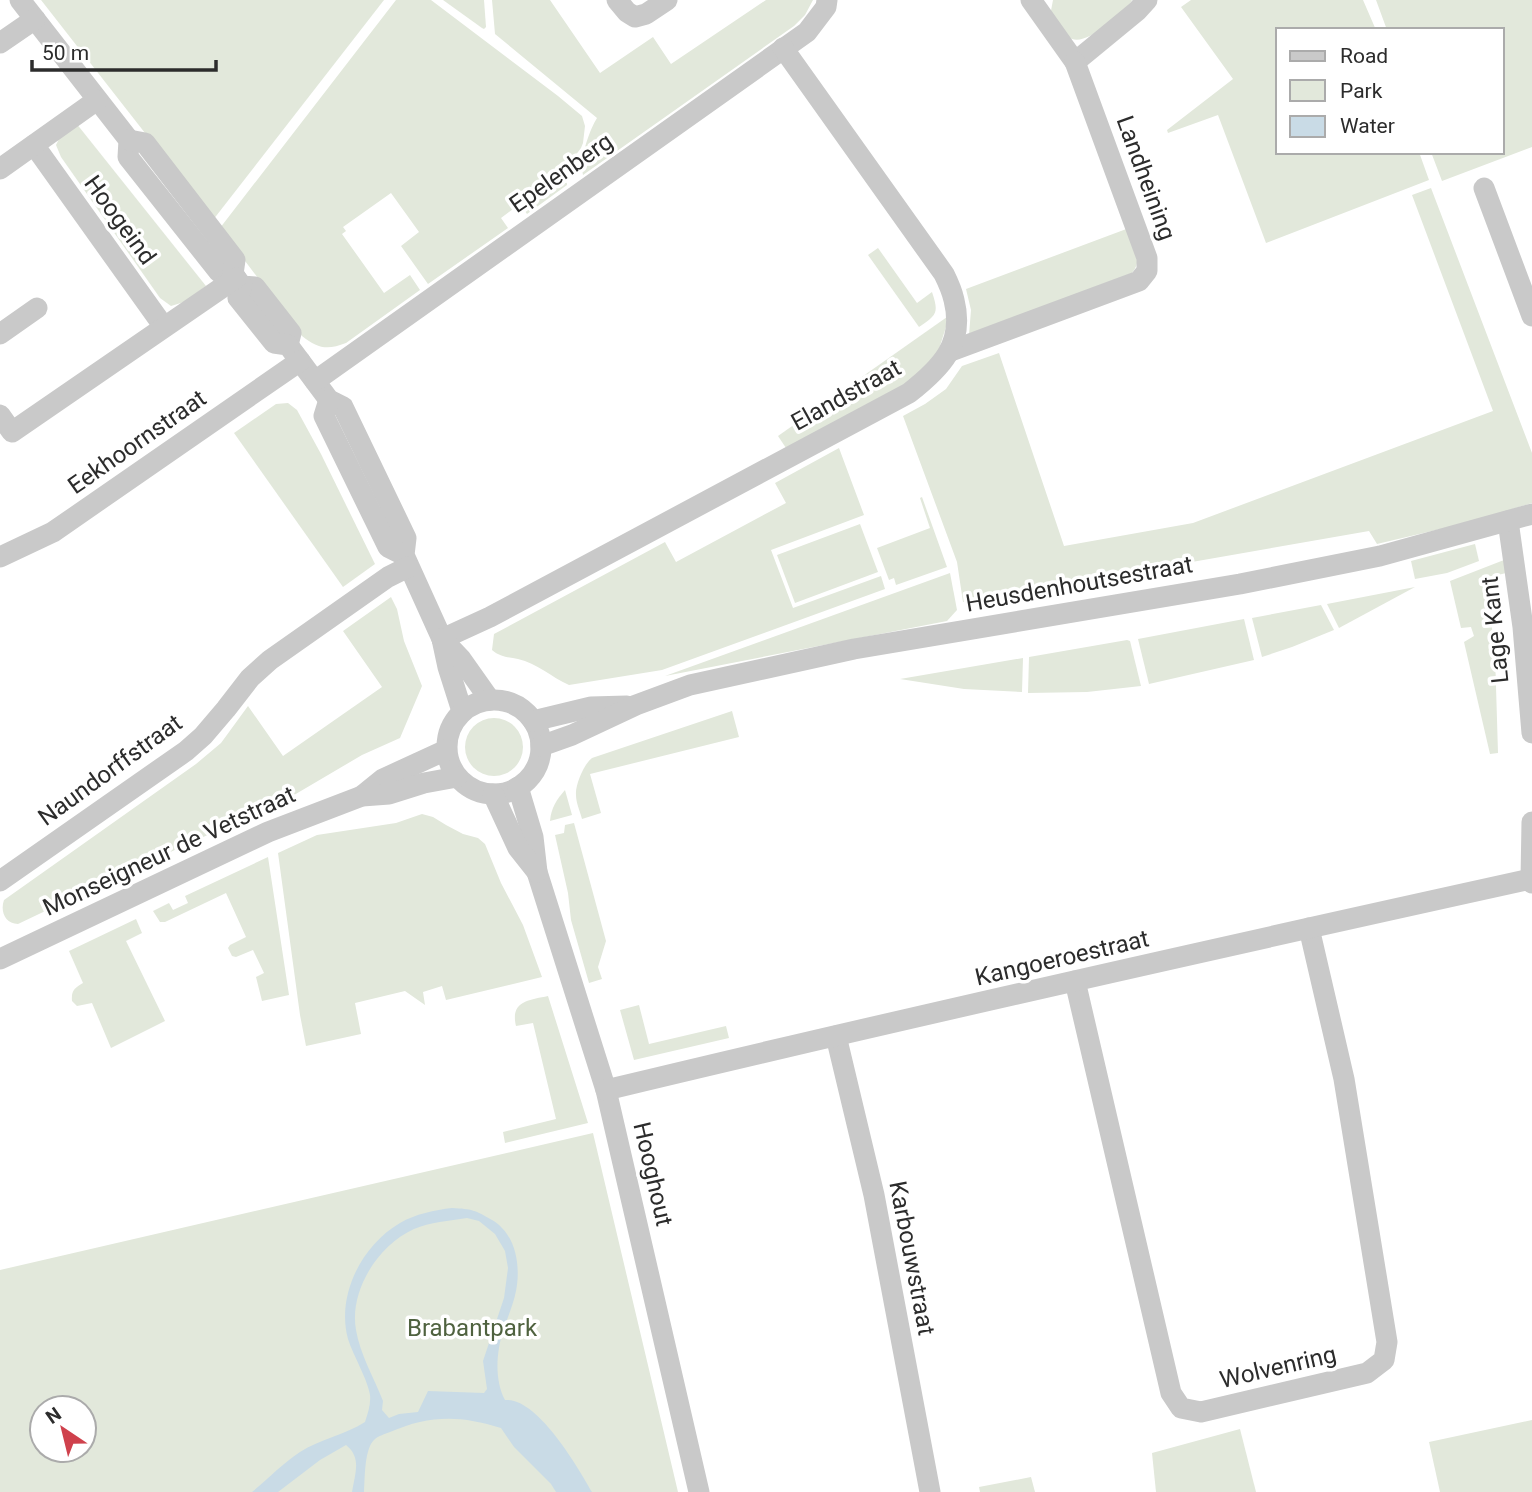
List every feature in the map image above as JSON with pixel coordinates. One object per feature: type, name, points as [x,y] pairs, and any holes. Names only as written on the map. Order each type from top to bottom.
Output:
[{"type":"street","points":[[20,0],[129,140],[145,143],[235,260],[237,279]]},
{"type":"street","points":[[617,0],[635,17],[646,14],[667,0]]},
{"type":"street","name":"Epelenberg","points":[[314,381],[807,32],[826,7],[827,0]]},
{"type":"street","points":[[1031,0],[1075,62],[1147,0]]},
{"type":"street","points":[[0,43],[35,19]]},
{"type":"street","points":[[783,48],[944,274],[954,300],[957,326],[951,351]]},
{"type":"street","name":"Landheining","points":[[951,351],[1139,281],[1147,271],[1147,258],[1075,62]]},
{"type":"street","points":[[0,169],[97,100]]},
{"type":"street","name":"Hoogeind","points":[[34,145],[164,327]]},
{"type":"street","points":[[1483,188],[1532,316]]},
{"type":"street","points":[[0,415],[12,432],[237,279]]},
{"type":"street","points":[[237,279],[255,287],[291,333],[294,353],[314,381],[329,400],[343,407],[406,538],[406,561],[442,639],[462,712]]},
{"type":"street","points":[[0,334],[37,308]]},
{"type":"street","name":"Elandstraat","points":[[442,639],[490,617],[909,393],[934,374],[951,351]]},
{"type":"street","name":"Eekhoornstraat","points":[[0,557],[53,533],[294,353]]},
{"type":"street","name":"Heusdenhoutsestraat","points":[[541,746],[572,736],[636,705],[690,685],[854,649],[1253,581],[1380,556],[1532,514]]},
{"type":"street","name":"Lage Kant","points":[[1508,521],[1523,627],[1532,733]]},
{"type":"street","name":"Naundorffstraat","points":[[0,881],[186,751],[203,736],[250,678],[270,660],[388,577],[406,561]]},
{"type":"street","points":[[442,639],[461,659],[490,700]]},
{"type":"street","points":[[490,700],[507,701],[528,714],[540,737],[541,746],[535,770],[525,782],[506,792],[493,794],[469,787],[457,777],[446,750],[452,725],[462,712],[475,703],[490,700]]},
{"type":"street","name":"Heusdenhoutsestraat","points":[[533,721],[591,707],[636,705]]},
{"type":"street","name":"Monseigneur de Vetstraat","points":[[362,796],[383,779],[446,750]]},
{"type":"street","name":"Monseigneur de Vetstraat","points":[[3,951],[268,832],[362,796],[389,794],[424,783],[457,777]]},
{"type":"street","name":"Hooghout","points":[[518,787],[533,837],[537,872],[606,1090],[699,1492]]},
{"type":"street","name":"Hooghout","points":[[493,794],[518,848],[537,872]]},
{"type":"street","points":[[1531,881],[1532,822]]},
{"type":"street","name":"Kangoeroestraat","points":[[606,1090],[1309,928],[1531,881]]},
{"type":"street","name":"Wolvenring","points":[[1075,981],[1171,1394],[1181,1408],[1201,1412],[1367,1373],[1384,1360],[1387,1342],[1344,1079],[1309,928]]},
{"type":"street","name":"Karbouwstraat","points":[[836,1036],[874,1195],[930,1492]]},
{"type":"green space","points":[[41,0],[384,0],[213,220]]},
{"type":"green space","points":[[396,0],[431,0],[558,96],[582,116],[585,126],[583,143],[566,172],[567,185],[527,214],[520,204],[501,218],[508,228],[428,284],[401,246],[419,232],[391,193],[343,227],[346,231],[342,234],[384,293],[410,275],[420,290],[346,343],[323,347],[302,336],[220,228]]},
{"type":"green space","points":[[443,0],[484,0],[486,27],[482,28]]},
{"type":"green space","points":[[492,0],[550,0],[600,73],[653,37],[671,64],[766,0],[813,0],[805,15],[794,26],[583,175],[582,162],[597,118],[495,34]]},
{"type":"green space","points":[[1053,0],[1132,0],[1128,7],[1100,30],[1075,40],[1065,35],[1050,16]]},
{"type":"green space","points":[[1191,0],[1363,0],[1375,28],[1276,28],[1276,154],[1420,154],[1429,180],[1266,243],[1218,115],[1168,133],[1167,130],[1233,79],[1181,7]]},
{"type":"green space","points":[[1376,0],[1532,0],[1532,147],[1442,181],[1432,154],[1504,154],[1504,28],[1386,28]]},
{"type":"green space","points":[[76,123],[206,286],[184,302],[171,306],[160,298],[61,157],[56,145],[62,133]]},
{"type":"green space","points":[[1431,188],[1532,453],[1532,503],[1470,522],[1377,544],[1369,531],[963,602],[957,562],[903,416],[946,389],[962,366],[999,353],[1064,546],[1193,523],[1493,411],[1412,195]]},
{"type":"green space","points":[[1129,228],[1138,257],[1132,273],[969,335],[971,310],[966,289]]},
{"type":"green space","points":[[878,248],[917,303],[932,292],[935,313],[919,327],[868,255]]},
{"type":"green space","points":[[947,317],[939,349],[933,359],[909,382],[786,448],[778,436]]},
{"type":"green space","points":[[288,403],[297,410],[321,454],[375,564],[343,587],[234,433],[276,404]]},
{"type":"green space","points":[[839,448],[864,515],[771,550],[793,608],[881,576],[885,589],[662,670],[569,685],[531,664],[492,650],[494,634],[665,542],[676,562],[786,503],[775,483]]},
{"type":"green space","points":[[922,497],[947,567],[896,585],[894,578],[889,580],[877,548],[930,528],[920,498]]},
{"type":"green space","points":[[860,524],[878,572],[795,603],[777,555]]},
{"type":"green space","points":[[1475,544],[1479,561],[1447,573],[1415,579],[1411,561]]},
{"type":"green space","points":[[1504,560],[1506,573],[1486,578],[1495,653],[1498,753],[1490,754],[1464,642],[1474,636],[1471,627],[1461,628],[1450,581]]},
{"type":"green space","points":[[950,573],[957,610],[947,621],[665,676]]},
{"type":"green space","points":[[1415,587],[1339,628],[1327,604]]},
{"type":"green space","points":[[391,597],[397,609],[404,641],[422,686],[400,738],[362,755],[289,798],[18,924],[7,919],[3,912],[4,900],[196,764],[221,743],[248,706],[283,756],[382,687],[343,631]]},
{"type":"green space","points":[[1321,605],[1334,630],[1262,657],[1252,618]]},
{"type":"green space","points":[[1244,619],[1254,660],[1149,684],[1138,639]]},
{"type":"green space","points":[[1130,641],[1141,686],[1087,692],[1028,693],[1029,657]]},
{"type":"green space","points":[[1023,658],[1022,692],[964,689],[900,679]]},
{"type":"green space","points":[[732,711],[739,737],[590,774],[601,813],[582,819],[576,791],[583,770],[592,758]]},
{"type":"green space","points":[[494,718],[505,720],[518,731],[523,747],[521,758],[510,771],[494,776],[483,774],[470,763],[465,747],[467,736],[478,723]]},
{"type":"green space","points":[[565,790],[572,815],[550,821],[555,804]]},
{"type":"green space","points":[[422,814],[433,817],[463,834],[478,838],[485,844],[523,925],[542,977],[446,1000],[442,986],[423,992],[425,1005],[405,991],[355,1003],[361,1034],[306,1046],[278,853],[317,835],[396,823]]},
{"type":"green space","points":[[574,823],[606,941],[598,967],[602,979],[589,983],[571,920],[555,835],[564,833],[565,825]]},
{"type":"green space","points":[[268,857],[289,995],[262,1001],[256,977],[264,973],[253,950],[236,957],[232,956],[228,948],[246,937],[226,893],[165,922],[160,922],[153,911],[169,903],[173,910],[188,903],[185,896]]},
{"type":"green space","points":[[136,919],[142,933],[126,941],[165,1021],[111,1048],[92,1003],[77,1006],[72,1001],[74,990],[83,983],[69,951]]},
{"type":"green space","points":[[548,996],[588,1123],[505,1143],[503,1132],[556,1119],[533,1023],[516,1026],[515,1018],[518,1007],[523,1003]]},
{"type":"green space","points":[[639,1005],[649,1044],[726,1026],[729,1038],[634,1060],[620,1010]]},
{"type":"green space","name":"Brabantpark","points":[[593,1133],[678,1492],[0,1492],[0,1270]]},
{"type":"green space","points":[[1532,1420],[1532,1492],[1440,1492],[1429,1442]]},
{"type":"green space","points":[[1240,1429],[1256,1492],[1156,1492],[1152,1453]]},
{"type":"green space","points":[[1031,1477],[1035,1492],[980,1492],[979,1487]]},
{"type":"water","points":[[452,1208],[481,1214],[507,1233],[515,1251],[518,1271],[514,1298],[499,1348],[497,1368],[500,1388],[505,1400],[517,1402],[543,1421],[567,1451],[592,1492],[556,1492],[514,1447],[501,1428],[472,1421],[445,1419],[404,1426],[375,1439],[367,1456],[364,1492],[352,1492],[356,1461],[346,1445],[320,1460],[278,1492],[252,1492],[300,1452],[365,1422],[370,1395],[348,1339],[345,1322],[349,1289],[355,1273],[374,1244],[386,1232],[412,1217]],"holes":[[[467,1218],[479,1221],[495,1234],[505,1251],[508,1268],[504,1298],[483,1361],[487,1389],[484,1393],[428,1391],[418,1412],[389,1418],[382,1410],[383,1401],[364,1357],[356,1330],[355,1315],[362,1285],[378,1258],[401,1236],[433,1223]]]}]
